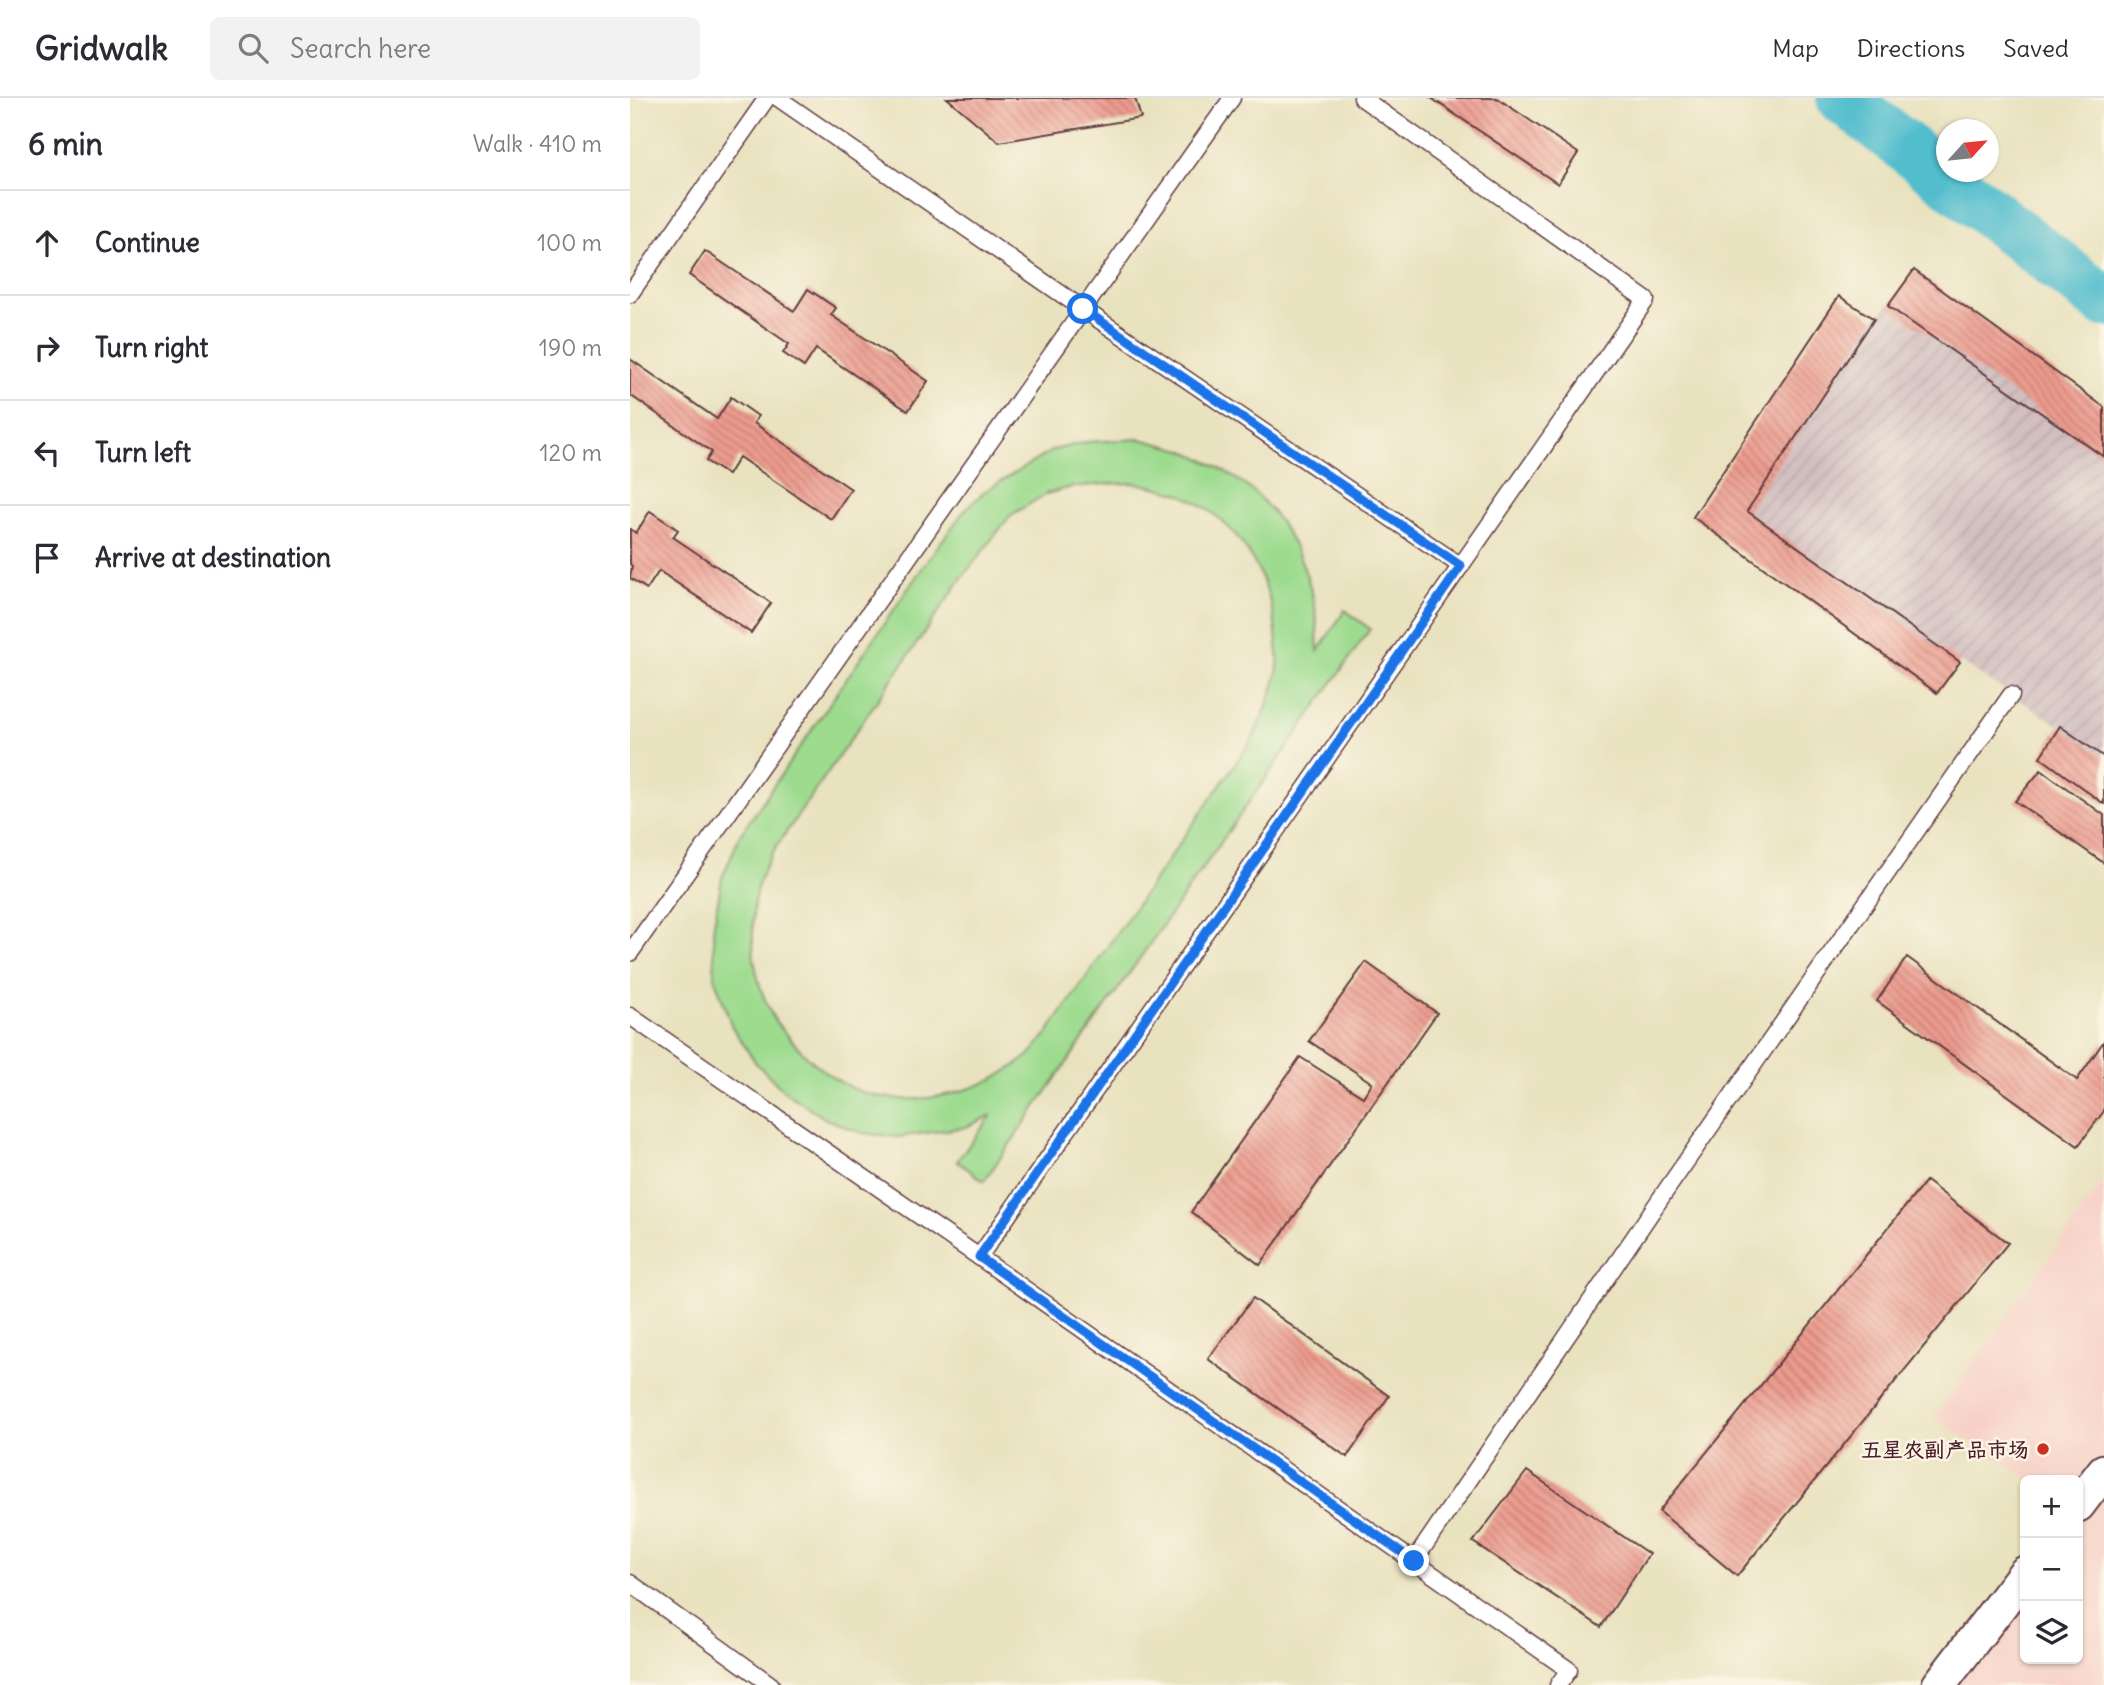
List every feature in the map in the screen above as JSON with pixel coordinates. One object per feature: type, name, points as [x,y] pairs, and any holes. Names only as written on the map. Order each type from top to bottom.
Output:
[{"type":"street","points":[[2083,1498],[2104,1471]]},
{"type":"street","points":[[1939,1685],[2020,1580]]},
{"type":"lane","points":[[630,294],[767,98]]},
{"type":"lane","points":[[778,98],[1461,566]]},
{"type":"lane","points":[[630,953],[1231,98]]},
{"type":"lane","points":[[979,1257],[1646,300],[1362,98]]},
{"type":"lane","points":[[1414,1561],[1667,1189],[2011,695]]},
{"type":"lane","points":[[630,1016],[1569,1670],[1558,1685]]},
{"type":"lane","points":[[630,1583],[771,1685]]},
{"type":"shaded area","points":[[1888,306],[2104,457],[2104,757],[1960,662],[1747,511],[1874,319]]},
{"type":"shaded area","name":"五星农副产品市场","points":[[2104,1181],[2104,1685],[1934,1685],[2020,1577],[2020,1664],[2083,1664],[2083,1475],[2021,1475],[1934,1417]]},
{"type":"green space","points":[[1140,439],[1169,446],[1187,452],[1236,478],[1270,509],[1296,549],[1312,593],[1317,619],[1318,651],[1345,610],[1370,629],[984,1181],[957,1161],[992,1115],[966,1127],[898,1137],[862,1133],[826,1119],[785,1092],[756,1063],[732,1027],[715,979],[713,930],[722,878],[740,835],[929,558],[965,510],[985,491],[1053,450],[1087,442]],"holes":[[[1135,483],[1181,495],[1214,514],[1230,529],[1254,563],[1264,582],[1270,603],[1278,653],[1276,676],[1264,714],[1251,741],[1046,1035],[1028,1056],[992,1079],[949,1094],[905,1099],[883,1097],[852,1088],[822,1070],[805,1054],[776,1023],[765,999],[758,980],[753,950],[755,896],[765,867],[964,575],[1010,516],[1046,494],[1072,487]]]},
{"type":"building","points":[[947,98],[1135,98],[1141,118],[999,142]]},
{"type":"building","points":[[1431,98],[1497,98],[1578,153],[1558,184]]},
{"type":"building","points":[[705,251],[794,311],[808,289],[836,308],[831,315],[928,381],[908,411],[816,349],[804,367],[783,353],[789,344],[689,275]]},
{"type":"building","points":[[1914,270],[2104,407],[2104,457],[1888,306]]},
{"type":"building","points":[[1839,296],[1874,319],[1747,511],[1960,662],[1937,693],[1693,517]]},
{"type":"building","points":[[630,359],[717,419],[731,397],[758,416],[754,423],[851,489],[831,519],[739,457],[728,475],[706,461],[712,452],[630,395]]},
{"type":"building","points":[[650,511],[678,530],[673,537],[771,603],[751,633],[659,571],[647,589],[630,578],[630,529],[636,533]]},
{"type":"building","points":[[2060,726],[2104,757],[2104,804],[2040,757]]},
{"type":"building","points":[[2041,770],[2104,815],[2104,863],[2015,801]]},
{"type":"building","points":[[1907,957],[2077,1080],[2104,1041],[2104,1111],[2078,1146],[1877,1001]]},
{"type":"building","points":[[1366,962],[1437,1013],[1260,1265],[1191,1212],[1300,1057],[1363,1097],[1372,1083],[1309,1041]]},
{"type":"building","points":[[1926,1181],[2008,1243],[1737,1576],[1659,1511]]},
{"type":"building","points":[[1253,1298],[1389,1396],[1347,1457],[1208,1359]]},
{"type":"building","points":[[1527,1471],[1649,1554],[1601,1627],[1473,1542]]},
{"type":"waterway","points":[[1842,98],[2104,301]]},
{"type":"place","name":"五星农副产品市场","points":[[2043,1449]]},
{"type":"route","points":[[1083,309],[1461,566],[979,1257],[1414,1561]]}]
